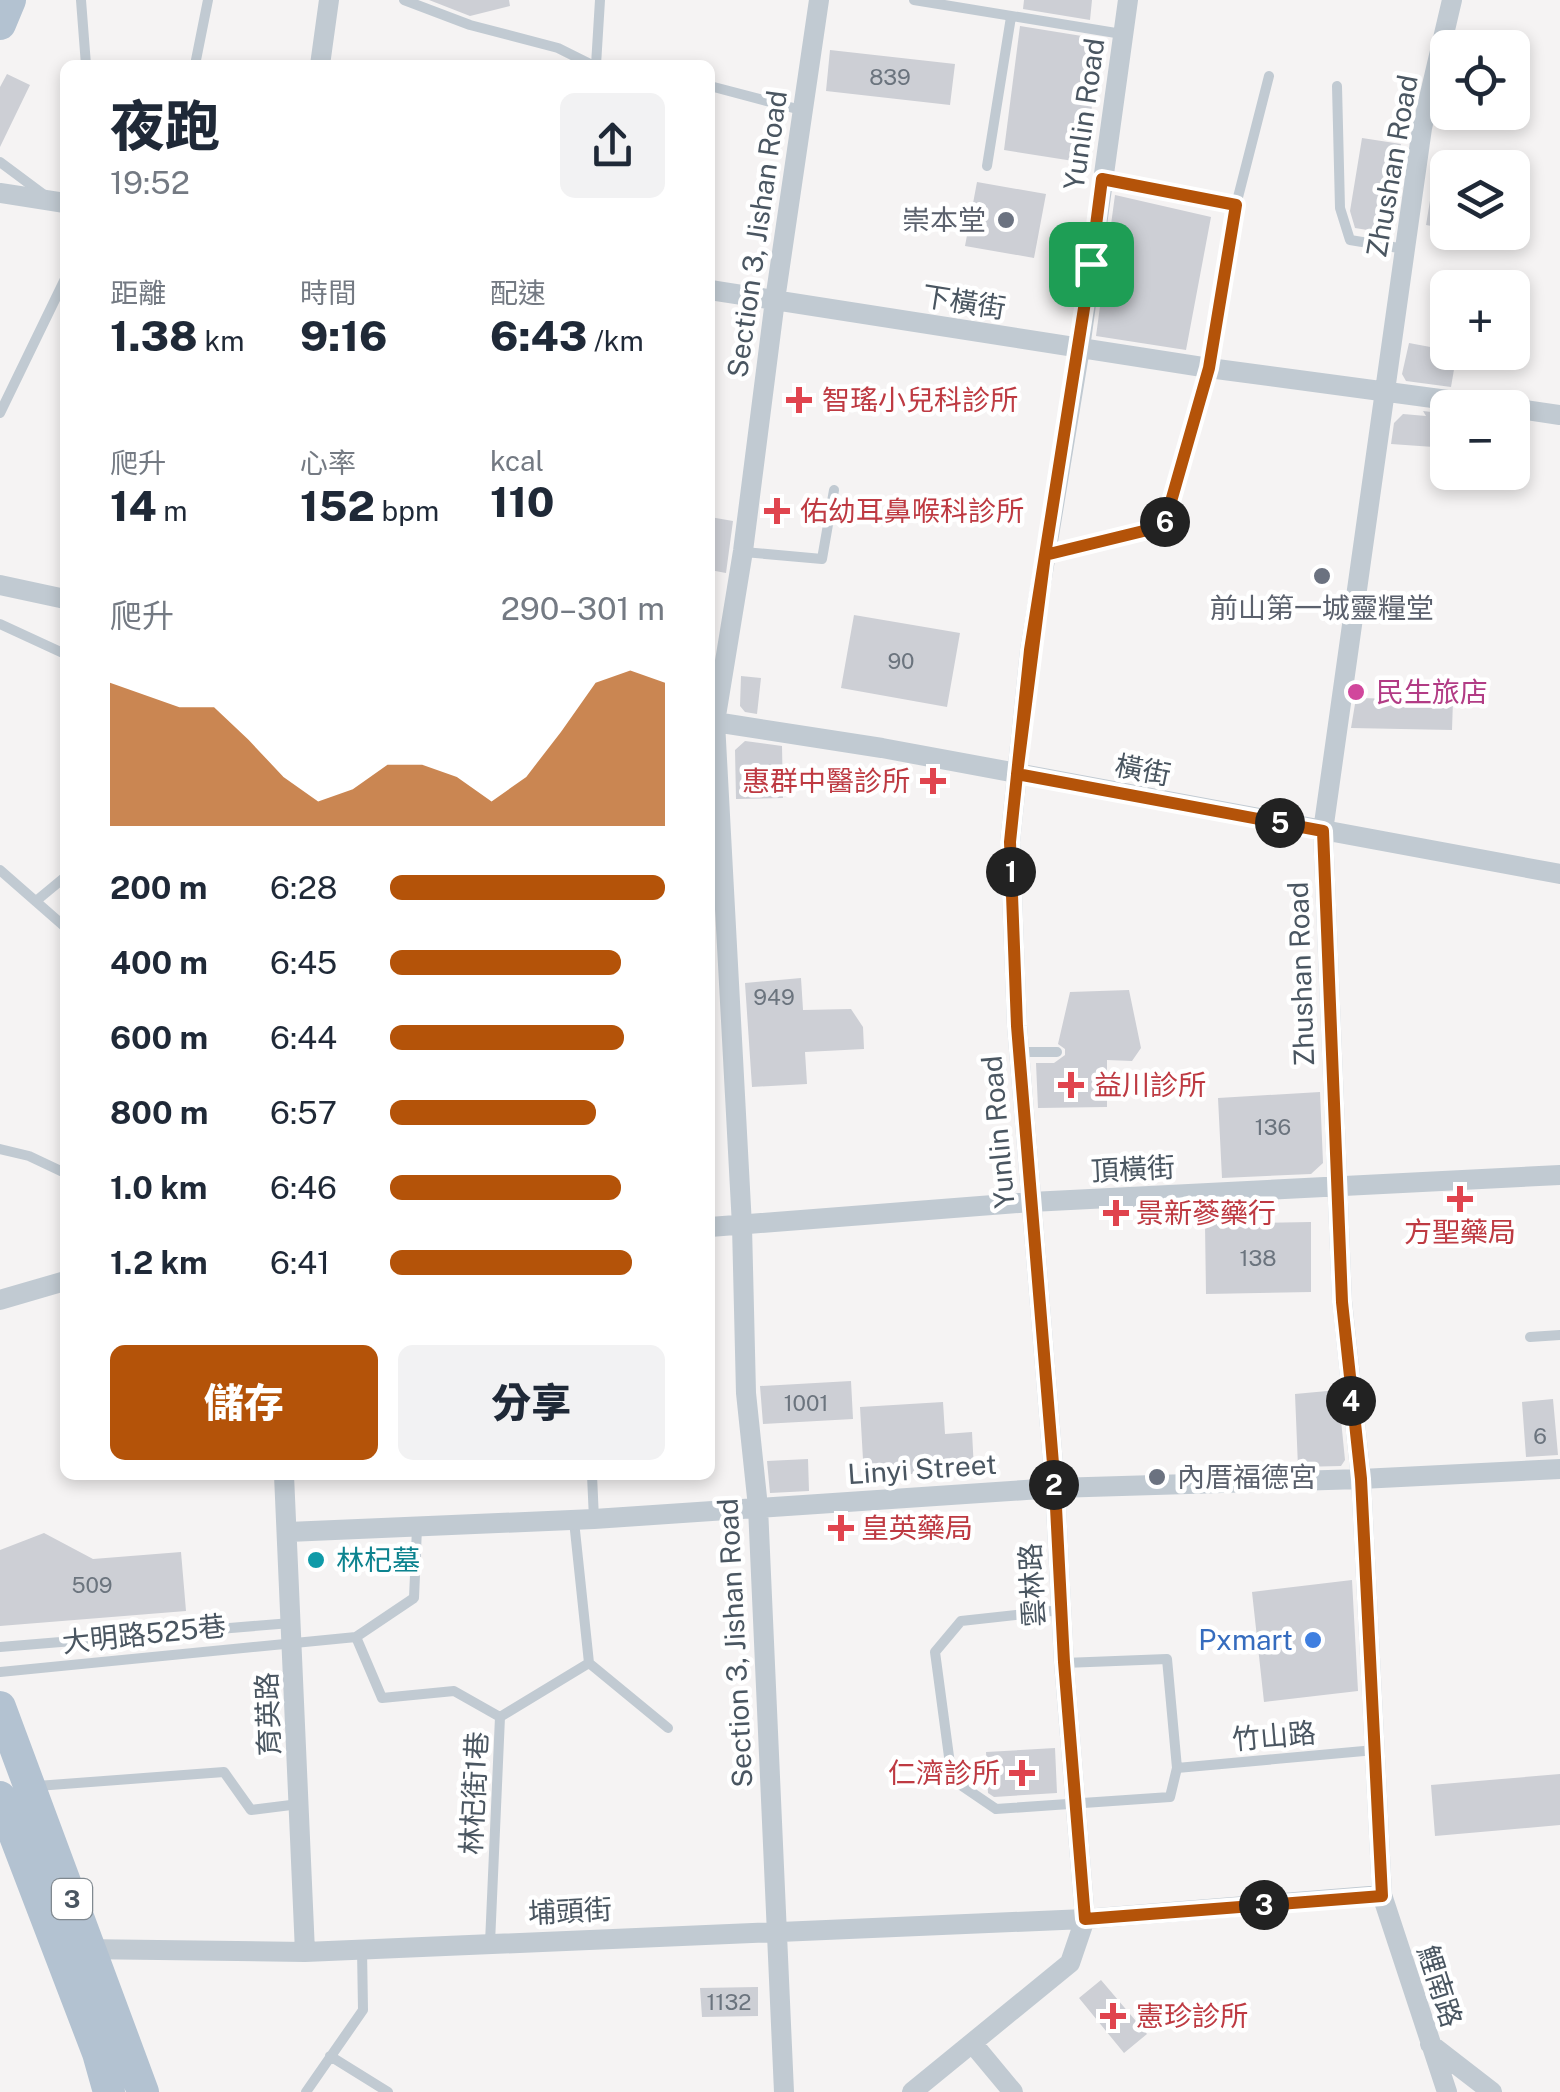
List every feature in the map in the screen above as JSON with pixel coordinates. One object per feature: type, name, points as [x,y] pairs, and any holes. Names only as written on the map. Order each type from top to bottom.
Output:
[{"type":"main road","points":[[0,24],[10,0]]},
{"type":"main road","name":"3","points":[[0,1707],[16,1791],[74,1950],[143,2092]]},
{"type":"main road","name":"3","points":[[74,1950],[109,2092]]},
{"type":"street","points":[[321,60],[329,0]]},
{"type":"street","name":"Section 3, Jishan Road","points":[[715,706],[742,552],[774,300],[819,0]]},
{"type":"street","name":"Yunlin Road","points":[[1055,1488],[1019,1052],[1010,842],[1045,555],[1080,348],[1128,0]]},
{"type":"street","name":"Zhushan Road","points":[[1382,1896],[1361,1479],[1342,1302],[1323,831],[1422,128],[1452,0]]},
{"type":"street","points":[[0,193],[59,202]]},
{"type":"street","name":"下橫街","points":[[715,291],[1209,368],[1430,396]]},
{"type":"street","name":"下橫街","points":[[1530,411],[1560,416]]},
{"type":"street","points":[[0,585],[60,599]]},
{"type":"street","name":"橫街","points":[[715,724],[1017,774],[1560,874]]},
{"type":"street","name":"Section 3, Jishan Road","points":[[715,823],[742,1226],[746,1393],[758,1507],[784,2092]]},
{"type":"street","name":"頂橫街","points":[[715,1227],[1031,1202],[1560,1175]]},
{"type":"street","points":[[0,1300],[60,1282]]},
{"type":"street","name":"Linyi Street","points":[[288,1532],[584,1519],[1055,1488],[1361,1479],[1560,1468]]},
{"type":"street","name":"育英路","points":[[284,1480],[305,1952]]},
{"type":"street","name":"雲林路","points":[[1055,1488],[1064,1662],[1085,1919]]},
{"type":"street","name":"埔頭街","points":[[74,1950],[305,1952],[776,1929],[1085,1919],[1382,1896]]},
{"type":"street","name":"鯉南路","points":[[1382,1896],[1447,2092]]},
{"type":"street","points":[[912,2092],[1070,1963],[1085,1919]]},
{"type":"street","points":[[1429,2043],[1492,2092]]},
{"type":"street","points":[[973,2044],[1012,2092]]},
{"type":"lane","points":[[81,0],[86,60]]},
{"type":"lane","points":[[197,60],[208,0]]},
{"type":"lane","points":[[404,0],[470,26],[558,48],[583,60]]},
{"type":"lane","points":[[594,60],[600,0]]},
{"type":"lane","points":[[914,0],[968,5],[1012,17],[1122,34]]},
{"type":"lane","points":[[987,166],[1012,17]]},
{"type":"lane","points":[[1045,555],[1164,526],[1209,368],[1236,205],[1269,76]]},
{"type":"lane","points":[[1337,86],[1340,208],[1350,240],[1404,250]]},
{"type":"lane","points":[[715,87],[801,110]]},
{"type":"lane","points":[[0,162],[59,202]]},
{"type":"lane","points":[[1102,179],[1236,205]]},
{"type":"lane","points":[[0,414],[60,289]]},
{"type":"lane","points":[[742,552],[822,559],[834,490]]},
{"type":"lane","points":[[0,624],[60,652]]},
{"type":"lane","points":[[0,870],[60,923]]},
{"type":"lane","points":[[36,901],[60,882]]},
{"type":"lane","points":[[1019,1052],[1056,1052]]},
{"type":"lane","points":[[0,1150],[29,1156],[60,1171]]},
{"type":"lane","points":[[1530,1337],[1560,1334]]},
{"type":"lane","points":[[591,1480],[584,1519],[589,1663],[668,1728]]},
{"type":"lane","points":[[0,1648],[292,1633],[356,1637],[414,1598],[417,1526]]},
{"type":"lane","points":[[1061,1610],[961,1622],[934,1652],[952,1779],[996,1809],[1170,1797],[1177,1768],[1167,1660],[1064,1662]]},
{"type":"lane","name":"大明路525巷","points":[[0,1672],[292,1633]]},
{"type":"lane","name":"林杞街1巷","points":[[356,1637],[382,1698],[454,1691],[500,1717],[490,1943]]},
{"type":"lane","points":[[500,1717],[589,1663]]},
{"type":"lane","name":"竹山路","points":[[1177,1768],[1375,1750]]},
{"type":"lane","points":[[16,1791],[224,1772],[251,1810],[299,1804]]},
{"type":"lane","points":[[306,2092],[363,2010],[362,1949]]},
{"type":"lane","points":[[330,2056],[388,2092]]},
{"type":"building","points":[[429,0],[509,0],[510,6],[470,16]]},
{"type":"building","points":[[1024,0],[1092,0],[1090,20],[1023,9]]},
{"type":"building","points":[[1020,26],[1088,37],[1088,44],[1098,46],[1086,163],[1004,150]]},
{"type":"building","points":[[830,50],[955,64],[950,105],[826,91]]},
{"type":"building","points":[[7,74],[30,85],[0,147],[0,87]]},
{"type":"building","points":[[1362,138],[1401,144],[1386,233],[1355,228],[1350,211]]},
{"type":"building","name":"崇本堂","points":[[977,182],[1046,194],[1034,258],[965,246]]},
{"type":"building","points":[[1115,195],[1211,217],[1186,350],[1096,336]]},
{"type":"building","points":[[1409,343],[1430,347],[1430,370],[1454,370],[1451,387],[1406,381],[1402,374]]},
{"type":"building","points":[[1423,411],[1430,412],[1430,447],[1391,444],[1394,423],[1403,414],[1426,416]]},
{"type":"building","points":[[715,518],[733,521],[726,573],[715,571]]},
{"type":"building","points":[[854,615],[960,633],[947,707],[841,688]]},
{"type":"building","points":[[741,676],[761,678],[757,714],[745,712],[740,706]]},
{"type":"building","points":[[1356,698],[1453,700],[1452,730],[1351,728]]},
{"type":"building","points":[[745,741],[782,746],[783,798],[736,799],[735,750]]},
{"type":"building","points":[[801,978],[803,1010],[851,1009],[863,1027],[864,1049],[805,1052],[807,1084],[752,1087],[745,983]]},
{"type":"building","points":[[1129,990],[1141,1048],[1132,1061],[1107,1060],[1107,1107],[1038,1108],[1036,1063],[1054,1063],[1065,1055],[1065,1049],[1058,1044],[1070,992]]},
{"type":"building","points":[[1320,1092],[1323,1163],[1311,1174],[1222,1178],[1218,1098]]},
{"type":"building","points":[[1311,1222],[1311,1292],[1206,1294],[1205,1224]]},
{"type":"building","points":[[851,1381],[853,1419],[763,1424],[760,1386]]},
{"type":"building","points":[[1338,1390],[1345,1460],[1341,1466],[1298,1467],[1295,1394]]},
{"type":"building","points":[[1553,1399],[1558,1455],[1526,1457],[1522,1402]]},
{"type":"building","points":[[943,1402],[945,1434],[972,1432],[974,1470],[864,1477],[860,1407]]},
{"type":"building","points":[[808,1459],[809,1491],[770,1493],[767,1461]]},
{"type":"building","points":[[44,1533],[93,1559],[181,1552],[186,1611],[0,1626],[0,1550]]},
{"type":"building","name":"Pxmart","points":[[1352,1580],[1358,1691],[1264,1702],[1252,1592]]},
{"type":"building","name":"仁濟診所","points":[[1055,1748],[1057,1793],[994,1797],[988,1793],[986,1752]]},
{"type":"building","points":[[1560,1774],[1560,1825],[1435,1836],[1431,1785]]},
{"type":"building","name":"憲珍診所","points":[[1101,1980],[1147,2034],[1124,2053],[1079,1998]]},
{"type":"building","points":[[758,1987],[758,2016],[702,2017],[700,1988]]},
{"type":"place","name":"崇本堂","points":[[1006,220]]},
{"type":"place","name":"智瑤小兒科診所","points":[[799,400]]},
{"type":"place","name":"佑幼耳鼻喉科診所","points":[[777,511]]},
{"type":"place","name":"前山第一城靈糧堂","points":[[1322,576]]},
{"type":"place","name":"民生旅店","points":[[1356,692]]},
{"type":"place","name":"惠群中醫診所","points":[[933,781]]},
{"type":"place","name":"益川診所","points":[[1071,1085]]},
{"type":"place","name":"方聖藥局","points":[[1460,1199]]},
{"type":"place","name":"景新蔘藥行","points":[[1116,1213]]},
{"type":"place","name":"內厝福德宮","points":[[1157,1477]]},
{"type":"place","name":"皇英藥局","points":[[841,1528]]},
{"type":"place","name":"林杞墓","points":[[316,1560]]},
{"type":"place","name":"Pxmart","points":[[1313,1640]]},
{"type":"place","name":"仁濟診所","points":[[1022,1773]]},
{"type":"place","name":"憲珍診所","points":[[1113,2016]]},
{"type":"route","points":[[1091,264],[1080,348],[1062,446],[1030,650],[1017,774],[1010,842],[1017,1026],[1085,1919],[1382,1896],[1361,1479],[1342,1302],[1323,831],[1017,774],[1045,555],[1164,526],[1209,368],[1236,205],[1102,179],[1091,264]]}]
